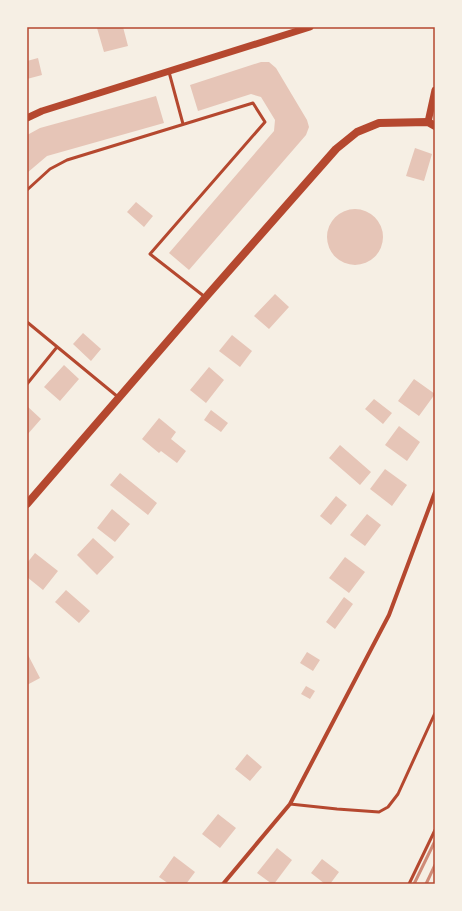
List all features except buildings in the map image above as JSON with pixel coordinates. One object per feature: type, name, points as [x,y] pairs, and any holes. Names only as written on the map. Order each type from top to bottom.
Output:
[{"type":"main road","points":[[27,504],[336,149],[357,132],[379,123],[432,124]]},
{"type":"street","points":[[27,118],[42,111],[168,70],[310,27]]},
{"type":"street","points":[[432,124],[435,90]]},
{"type":"street","points":[[223,884],[290,804],[389,615],[435,492]]},
{"type":"lane","points":[[168,70],[183,124]]},
{"type":"lane","points":[[27,190],[50,169],[67,160],[253,103],[265,122],[150,254],[205,298]]},
{"type":"lane","points":[[27,322],[120,398]]},
{"type":"lane","points":[[27,384],[57,347]]},
{"type":"lane","points":[[290,804],[380,812],[388,807],[398,794],[435,713]]},
{"type":"lane","points":[[409,884],[435,830]]},
{"type":"railway","points":[[414,884],[435,841]]},
{"type":"railway","points":[[426,884],[435,865]]}]
